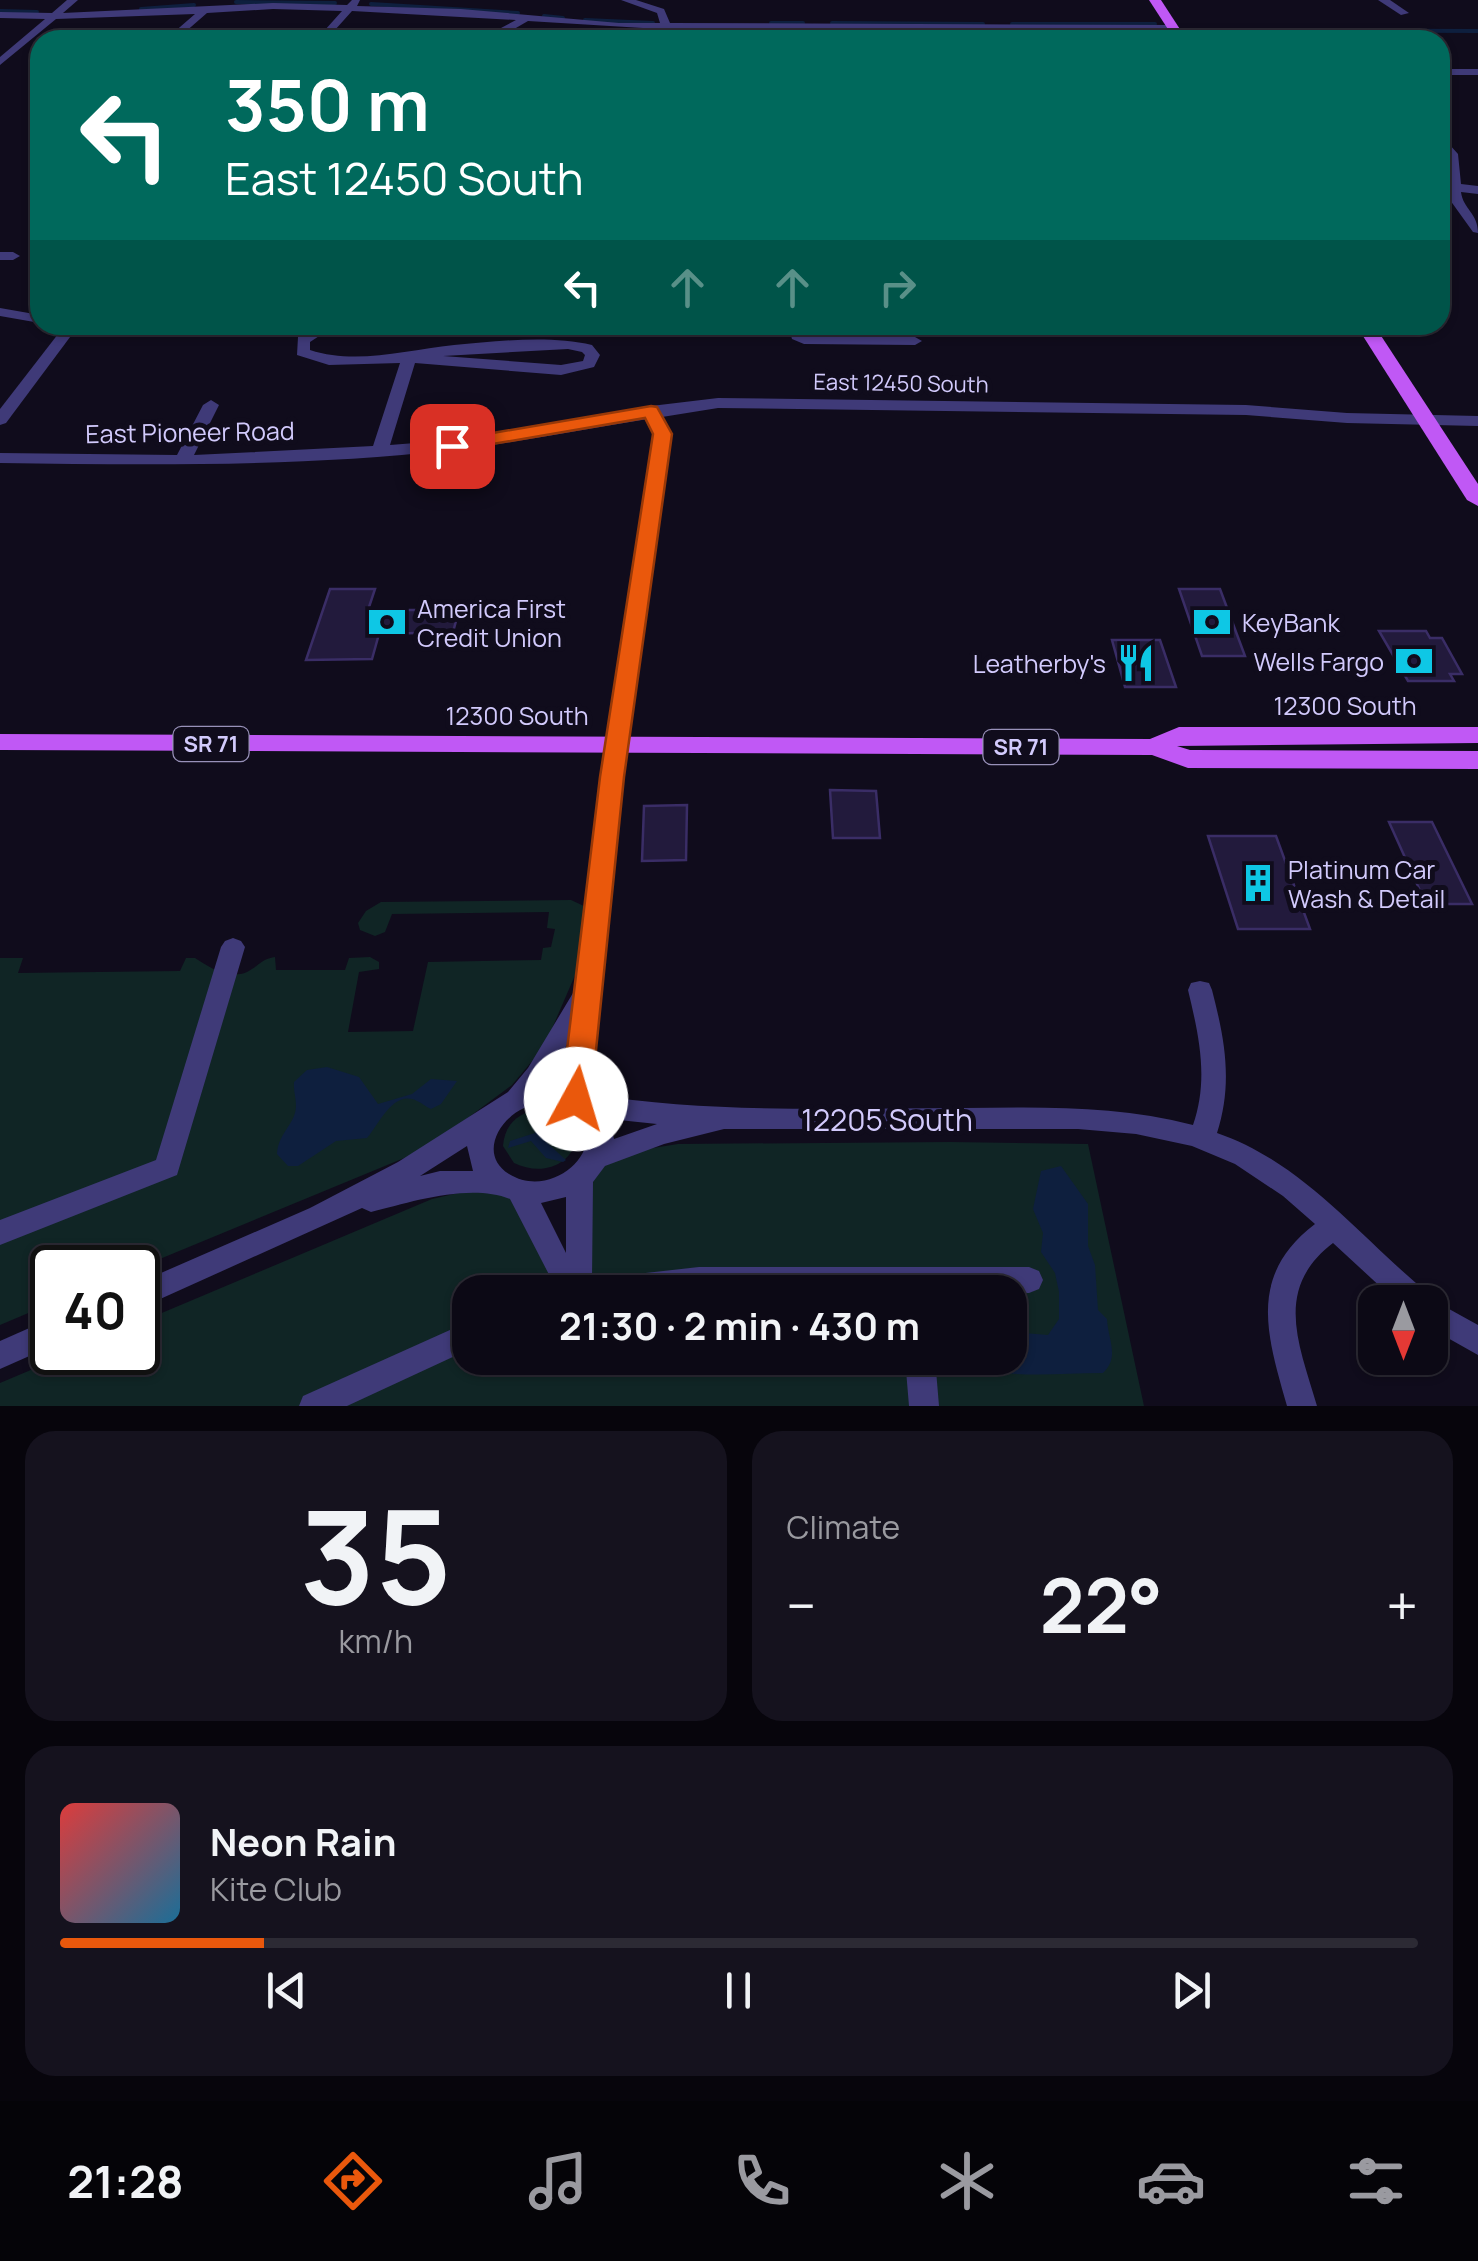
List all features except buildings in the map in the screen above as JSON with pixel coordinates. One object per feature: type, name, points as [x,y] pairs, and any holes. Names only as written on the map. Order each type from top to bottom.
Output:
[{"type":"main road","points":[[1155,0],[1173,29]]},
{"type":"main road","points":[[1371,335],[1478,500]]},
{"type":"main road","name":"12300 South","points":[[1154,747],[1179,735],[1478,735]]},
{"type":"main road","name":"12300 South","points":[[0,742],[1154,747],[1188,758],[1478,760]]},
{"type":"street","points":[[37,30],[73,0]]},
{"type":"street","points":[[626,0],[657,8],[664,30]]},
{"type":"street","points":[[1383,0],[1404,13]]},
{"type":"street","points":[[182,30],[214,2]]},
{"type":"street","points":[[0,15],[214,2],[354,3],[538,11],[665,23]]},
{"type":"street","points":[[354,3],[525,18],[665,23],[1173,29]]},
{"type":"street","points":[[330,30],[354,3]]},
{"type":"street","points":[[0,7],[57,13]]},
{"type":"street","points":[[505,30],[538,11]]},
{"type":"street","points":[[0,62],[30,36]]},
{"type":"street","points":[[1450,72],[1478,72]]},
{"type":"street","points":[[1450,186],[1478,190]]},
{"type":"street","points":[[1450,190],[1478,228]]},
{"type":"street","points":[[0,312],[30,317]]},
{"type":"street","points":[[0,420],[64,335]]},
{"type":"street","points":[[312,335],[303,340],[302,352],[322,360],[409,358],[561,370],[589,364],[594,355],[587,348],[568,344],[452,350],[409,358]]},
{"type":"street","points":[[330,335],[330,346],[360,357]]},
{"type":"street","points":[[797,335],[804,340],[914,342]]},
{"type":"street","points":[[380,451],[409,358]]},
{"type":"street","name":"East 12450 South","points":[[380,451],[452,446],[718,403],[1246,410],[1478,420]]},
{"type":"street","points":[[183,460],[211,404]]},
{"type":"street","points":[[580,1101],[587,989],[595,950],[616,745],[663,444],[659,424],[651,411]]},
{"type":"street","name":"East Pioneer Road","points":[[0,458],[183,460],[380,451]]},
{"type":"street","points":[[0,1233],[167,1166],[232,947]]},
{"type":"street","points":[[160,1287],[345,1207],[439,1154],[518,1098],[537,1076],[587,989]]},
{"type":"street","points":[[1200,990],[1217,1080],[1202,1138]]},
{"type":"street","points":[[518,1098],[546,1091],[580,1101],[600,1126],[588,1167],[577,1275]]},
{"type":"street","name":"12205 South","points":[[580,1101],[621,1110],[735,1118],[1119,1120],[1202,1138],[1272,1172],[1399,1285]]},
{"type":"street","points":[[491,1115],[479,1148],[483,1165],[532,1210],[553,1262],[563,1275]]},
{"type":"street","name":"12205 South","points":[[588,1167],[662,1133],[735,1118]]},
{"type":"street","points":[[345,1207],[440,1183],[554,1190],[588,1167]]},
{"type":"street","points":[[1302,1406],[1280,1327],[1280,1295],[1292,1264],[1316,1237],[1334,1226]]},
{"type":"street","points":[[1448,1323],[1478,1341]]},
{"type":"street","points":[[0,1355],[30,1342]]},
{"type":"street","points":[[314,1406],[452,1344]]},
{"type":"street","points":[[921,1375],[924,1406]]},
{"type":"green space","points":[[571,900],[586,907],[579,966],[544,1047],[512,1085],[426,1149],[160,1259],[160,1245],[30,1245],[30,1312],[0,1325],[0,958],[23,958],[18,973],[180,971],[186,958],[195,958],[219,971],[240,974],[275,957],[276,970],[345,970],[349,958],[370,957],[379,962],[379,969],[359,972],[348,1032],[413,1031],[428,962],[541,960],[543,948],[551,947],[555,929],[547,928],[549,912],[392,914],[385,932],[375,936],[360,930],[358,923],[366,911],[381,902]]},
{"type":"green space","points":[[539,1108],[551,1108],[570,1118],[578,1136],[562,1162],[534,1169],[514,1163],[503,1146],[514,1121]]},
{"type":"green space","points":[[678,1144],[1088,1144],[1144,1406],[0,1406],[0,1383],[30,1370],[30,1375],[160,1375],[160,1314],[432,1199],[502,1183],[563,1275],[452,1275],[452,1375],[1027,1375],[1027,1275],[579,1275],[597,1157]]},
{"type":"water","points":[[327,1067],[359,1077],[378,1104],[412,1094],[431,1079],[457,1081],[441,1104],[431,1109],[417,1101],[401,1100],[387,1110],[367,1138],[336,1141],[298,1166],[288,1166],[277,1154],[295,1112],[294,1082],[307,1070]]},
{"type":"water","points":[[537,1112],[543,1116],[542,1134],[573,1132],[572,1136],[545,1141],[566,1160],[563,1162],[546,1158],[531,1141],[508,1148],[510,1141],[535,1133],[533,1115]]},
{"type":"water","points":[[1061,1166],[1088,1204],[1088,1246],[1095,1265],[1098,1310],[1107,1319],[1112,1348],[1111,1361],[1103,1373],[1027,1374],[1027,1333],[1048,1335],[1059,1319],[1055,1273],[1041,1252],[1043,1233],[1033,1209],[1041,1171]]},
{"type":"waterway","points":[[236,2],[335,3]]},
{"type":"waterway","points":[[371,4],[518,13]]},
{"type":"waterway","points":[[141,9],[194,5]]},
{"type":"waterway","points":[[0,11],[37,12]]},
{"type":"waterway","points":[[544,16],[563,18]]},
{"type":"waterway","points":[[585,20],[653,23]]},
{"type":"waterway","points":[[771,23],[803,23]]},
{"type":"waterway","points":[[832,23],[983,24]]},
{"type":"waterway","points":[[1012,24],[1155,24]]},
{"type":"waterway","points":[[1450,31],[1478,31]]},
{"type":"place","name":"America First Credit Union","points":[[387,622]]},
{"type":"place","name":"KeyBank","points":[[1212,622]]},
{"type":"place","name":"Wells Fargo","points":[[1414,661]]},
{"type":"place","name":"Leatherby's","points":[[1136,663]]},
{"type":"place","name":"Platinum Car Wash & Detail","points":[[1258,883]]},
{"type":"route","points":[[452,446],[651,411],[662,434],[612,777],[576,1099]]}]
